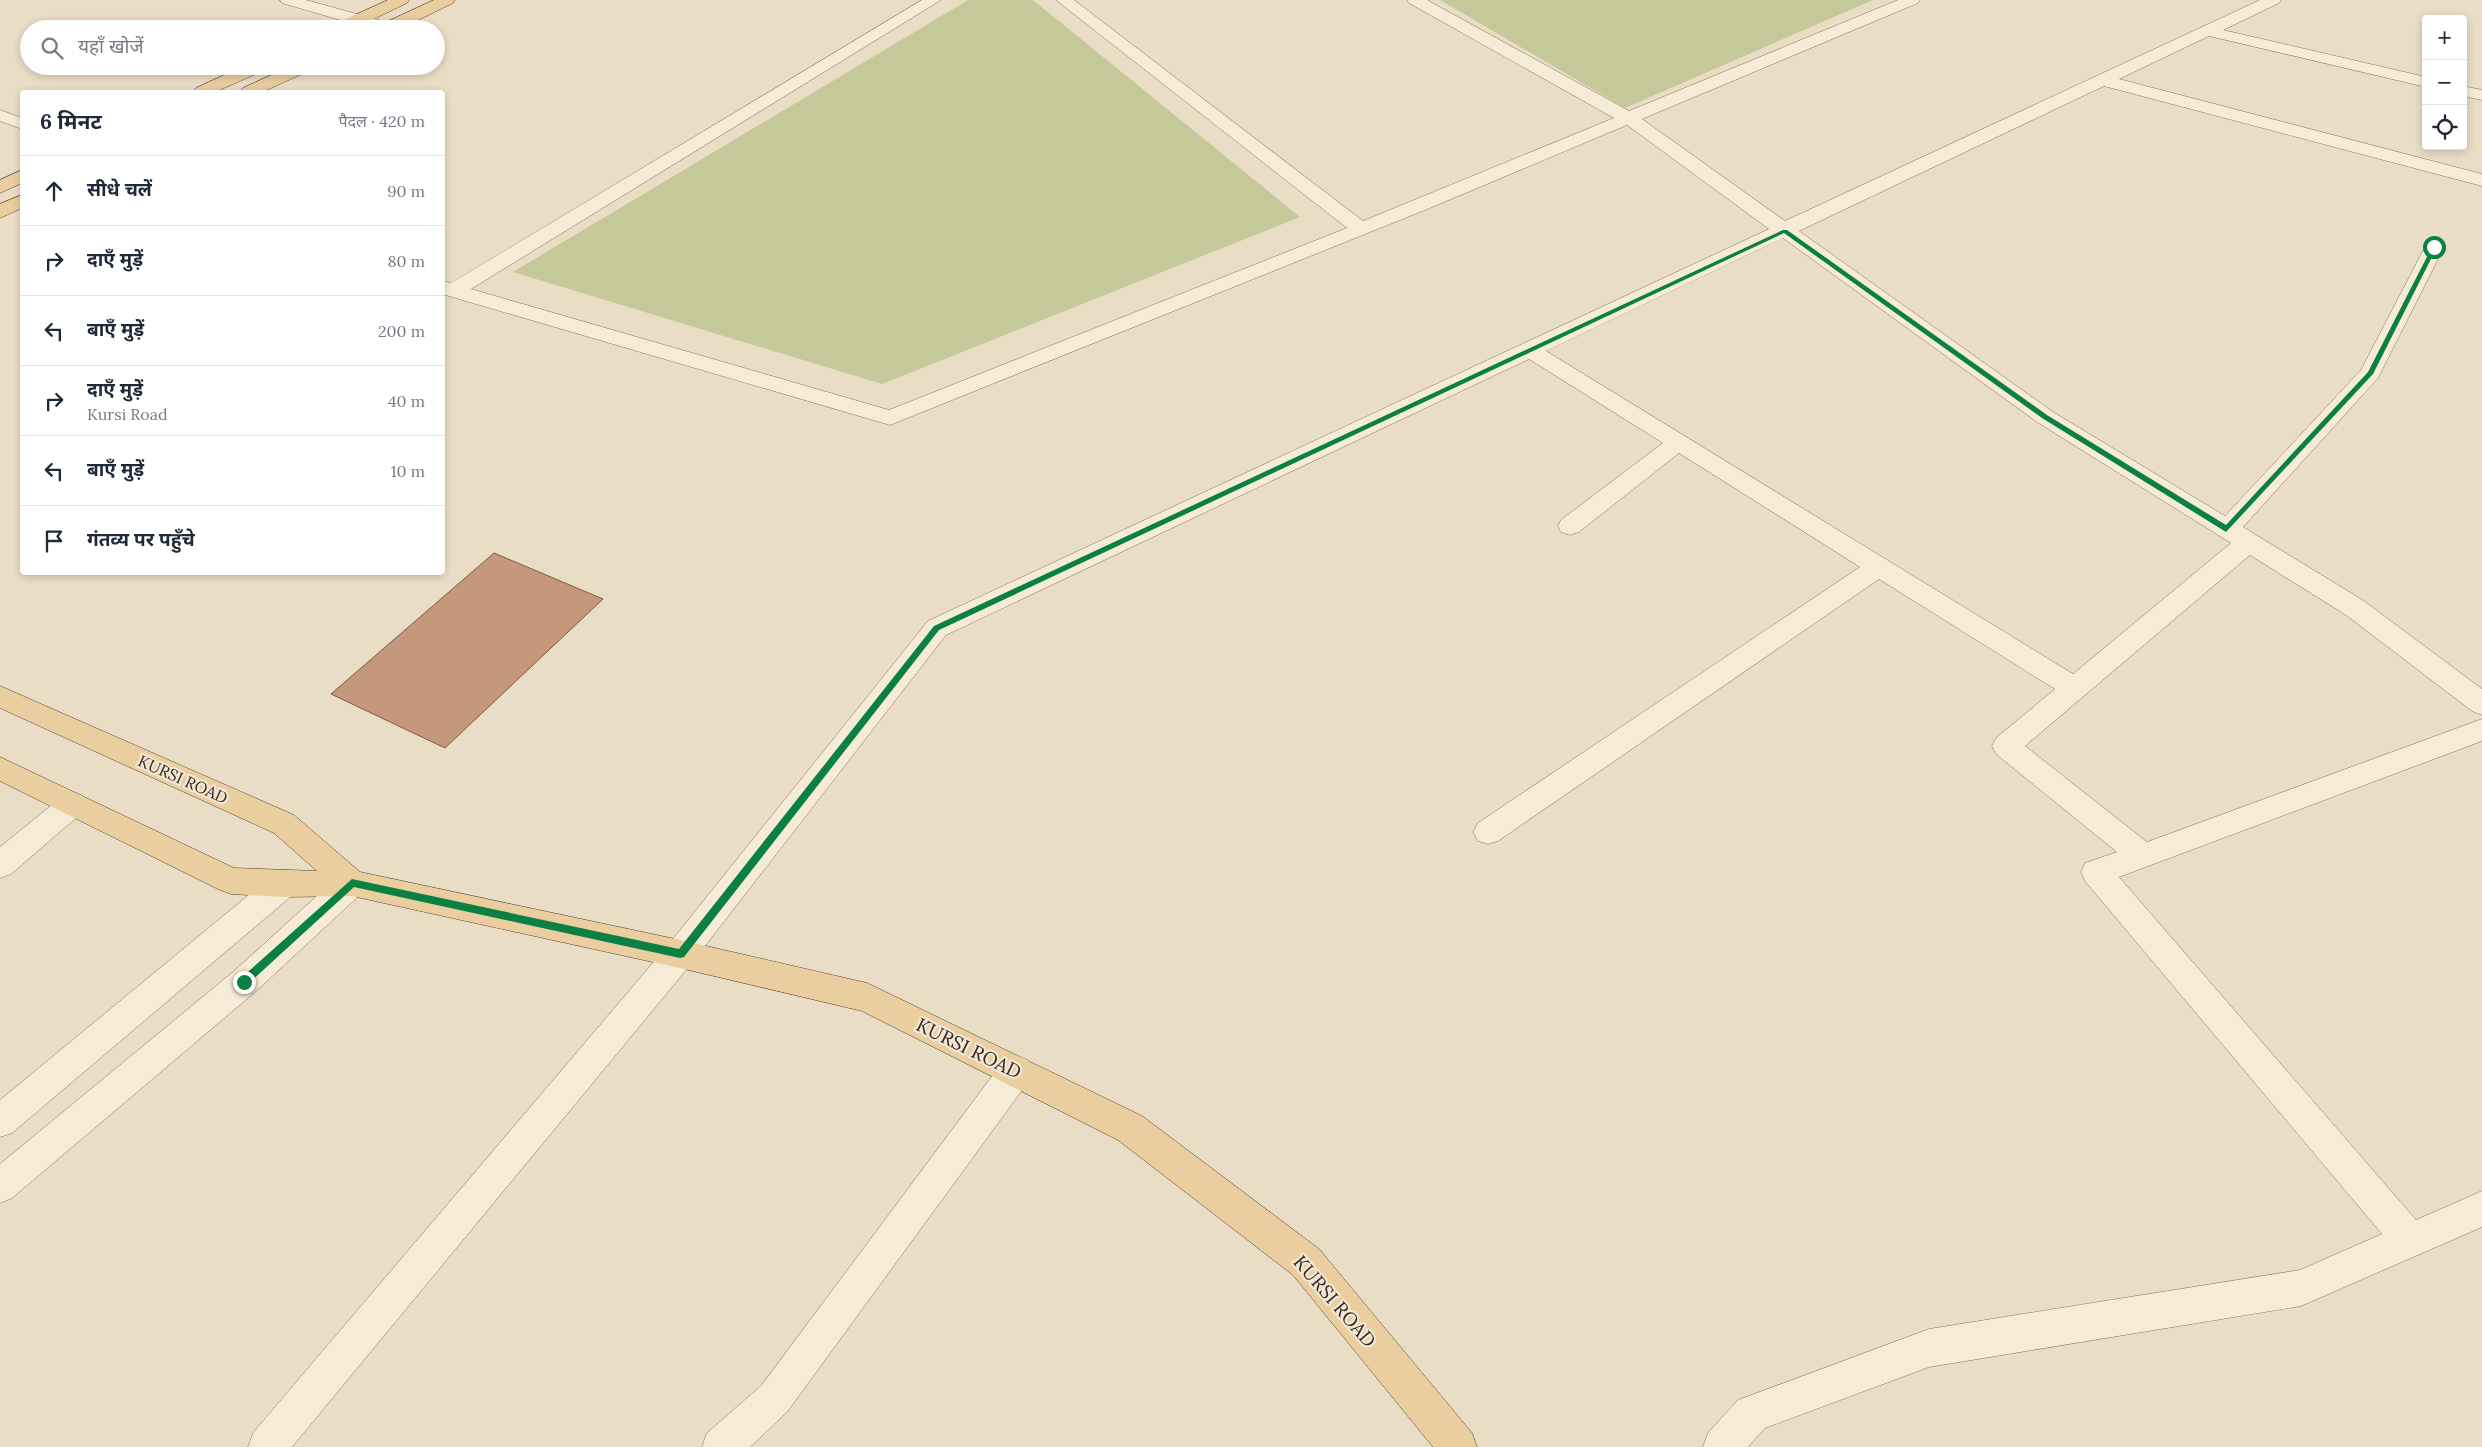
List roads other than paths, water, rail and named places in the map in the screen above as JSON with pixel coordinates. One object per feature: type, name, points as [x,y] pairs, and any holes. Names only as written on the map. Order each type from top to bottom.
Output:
[{"type":"main road","points":[[358,20],[401,0]]},
{"type":"main road","points":[[403,20],[447,0]]},
{"type":"main road","points":[[206,90],[239,75]]},
{"type":"main road","points":[[253,90],[286,75]]},
{"type":"main road","points":[[0,187],[20,177]]},
{"type":"main road","points":[[0,212],[20,203]]},
{"type":"main road","name":"KURSI ROAD","points":[[0,696],[284,824],[352,883]]},
{"type":"main road","name":"KURSI ROAD","points":[[0,768],[231,882],[284,884],[352,883],[680,954],[867,998],[1130,1128],[1306,1262],[1458,1447]]},
{"type":"street","points":[[288,0],[358,20]]},
{"type":"street","points":[[448,288],[933,0]]},
{"type":"street","points":[[1064,0],[1361,229]]},
{"type":"street","points":[[1415,0],[1628,118],[2045,417],[2355,608],[2482,704]]},
{"type":"street","points":[[448,288],[890,418],[1361,229],[1912,0]]},
{"type":"street","points":[[271,1446],[680,954],[936,628],[1785,231],[2273,0]]},
{"type":"street","points":[[2207,31],[2422,81]]},
{"type":"street","points":[[2102,80],[2482,180]]},
{"type":"street","points":[[2467,92],[2482,95]]},
{"type":"street","points":[[0,115],[20,123]]},
{"type":"street","points":[[2143,856],[2006,746],[2074,688],[2238,536],[2370,373],[2434,247]]},
{"type":"street","points":[[1530,350],[2074,688]]},
{"type":"street","points":[[1570,526],[1679,442]]},
{"type":"street","points":[[1488,832],[1879,567]]},
{"type":"street","points":[[2411,1241],[2096,872],[2482,730]]},
{"type":"street","points":[[0,865],[73,804]]},
{"type":"street","points":[[0,1186],[244,982],[352,883]]},
{"type":"street","points":[[0,1121],[284,884]]},
{"type":"street","points":[[721,1447],[774,1399],[1016,1071]]},
{"type":"street","points":[[1722,1447],[1752,1414],[1929,1348],[2301,1288],[2482,1209]]}]
